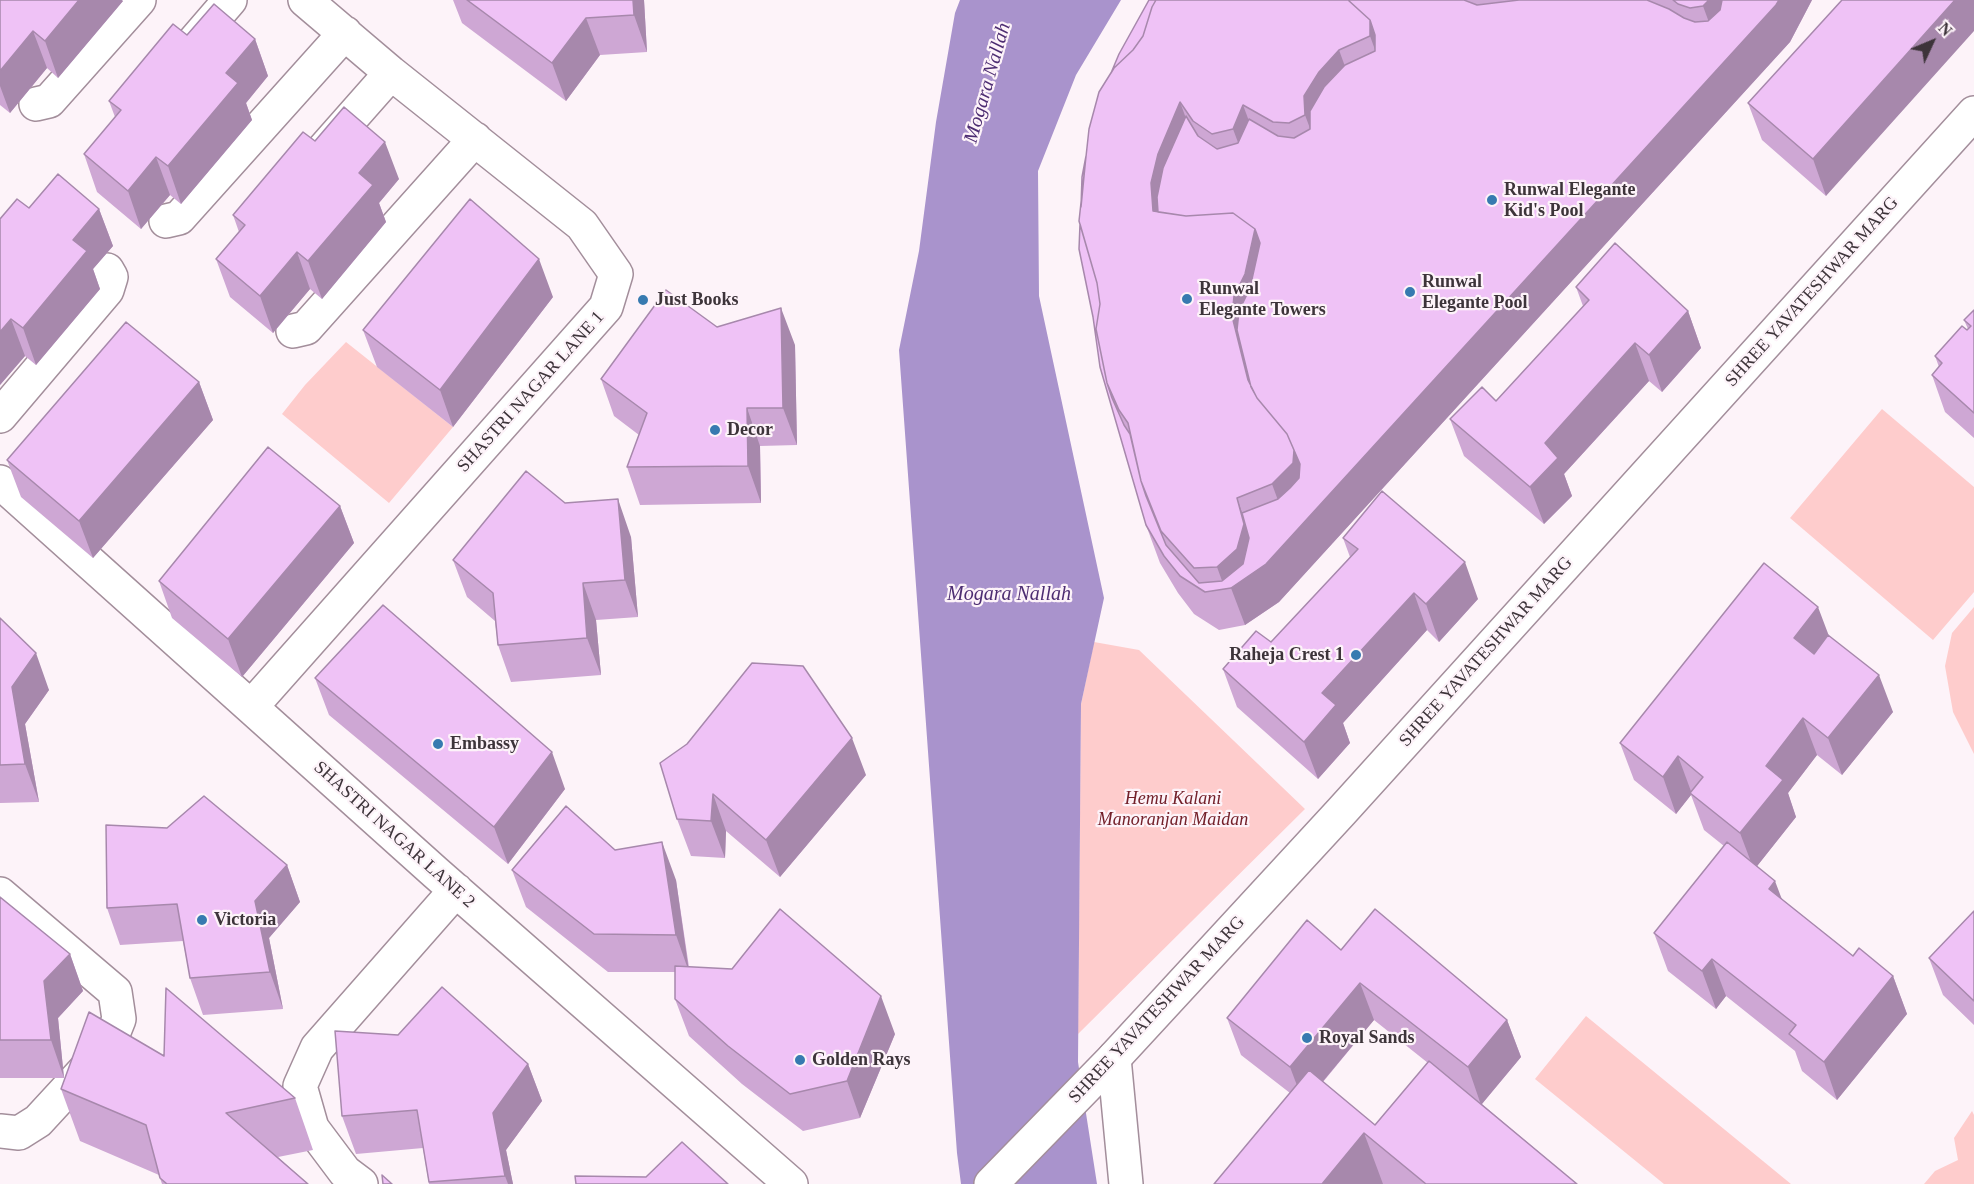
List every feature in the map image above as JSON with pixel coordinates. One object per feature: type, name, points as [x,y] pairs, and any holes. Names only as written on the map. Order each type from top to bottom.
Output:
[{"type":"street","points":[[36,104],[49,101],[139,0]]},
{"type":"street","points":[[169,70],[230,0]]},
{"type":"street","points":[[166,221],[179,218],[330,13]]},
{"type":"street","name":"SHASTRI NAGAR LANE 1","points":[[251,707],[606,307],[616,274],[582,225],[391,72],[330,13]]},
{"type":"street","points":[[306,170],[391,72]]},
{"type":"street","name":"SHREE YAVATESHWAR MARG","points":[[991,1184],[1105,1068],[1341,812],[1974,113]]},
{"type":"street","points":[[293,331],[306,328],[475,139]]},
{"type":"street","points":[[0,416],[107,290],[111,277],[107,270]]},
{"type":"street","name":"SHASTRI NAGAR LANE 2","points":[[0,482],[456,890],[791,1184]]},
{"type":"street","points":[[361,1184],[345,1172],[312,1128],[300,1086],[317,1048],[456,890]]},
{"type":"street","points":[[0,894],[115,992],[119,1018],[109,1044],[38,1121],[19,1133],[0,1131]]},
{"type":"street","points":[[1105,1068],[1126,1184]]},
{"type":"green space","points":[[346,342],[453,427],[389,503],[282,414],[305,385]]},
{"type":"green space","points":[[1882,409],[1974,487],[1974,592],[1933,640],[1790,518]]},
{"type":"green space","points":[[1974,607],[1974,754],[1953,712],[1945,666],[1952,633]]},
{"type":"green space","name":"Hemu Kalani Manoranjan Maidan","points":[[1094,642],[1139,650],[1305,809],[1078,1034],[1081,704]]},
{"type":"green space","points":[[1586,1016],[1791,1184],[1664,1184],[1535,1079]]},
{"type":"green space","points":[[1972,1111],[1974,1115],[1974,1184],[1924,1184],[1935,1171],[1958,1160],[1954,1138]]},
{"type":"water","name":"Mogara Nallah","points":[[960,0],[1121,0],[1076,75],[1038,171],[1039,296],[1104,598],[1081,704],[1078,1062],[1097,1184],[961,1184],[957,1153],[899,350],[919,251],[936,122],[955,13]]},
{"type":"building","points":[[0,0],[79,0],[45,41],[33,31],[0,71]]},
{"type":"building","points":[[467,0],[633,0],[634,15],[586,18],[552,63]]},
{"type":"building","points":[[1149,0],[1156,0],[1143,36],[1111,73],[1119,54]]},
{"type":"building","name":"Runwal Elegante Towers","points":[[1156,0],[1348,0],[1370,20],[1370,36],[1339,50],[1319,72],[1304,96],[1305,115],[1289,123],[1273,122],[1243,105],[1233,129],[1212,134],[1193,121],[1180,102],[1158,154],[1151,183],[1153,211],[1186,216],[1233,213],[1255,229],[1245,274],[1234,296],[1232,316],[1248,380],[1257,398],[1287,434],[1294,450],[1293,463],[1272,484],[1237,498],[1244,524],[1237,549],[1217,567],[1194,568],[1161,531],[1141,481],[1128,423],[1119,410],[1107,383],[1096,329],[1100,304],[1097,283],[1079,221],[1089,129],[1099,92],[1114,68],[1133,50],[1143,36]]},
{"type":"building","points":[[1348,0],[1464,0],[1477,5],[1519,0],[1647,0],[1695,22],[1708,21],[1720,10],[1722,0],[1779,0],[1266,564],[1231,588],[1205,592],[1180,576],[1164,556],[1146,525],[1100,367],[1093,317],[1079,249],[1080,224],[1097,283],[1100,304],[1096,329],[1107,383],[1130,434],[1146,496],[1166,545],[1199,583],[1222,581],[1243,564],[1249,538],[1242,513],[1278,499],[1299,478],[1300,464],[1287,434],[1257,398],[1251,387],[1237,330],[1239,311],[1250,288],[1260,243],[1255,229],[1233,213],[1186,216],[1158,212],[1157,197],[1163,168],[1186,116],[1198,136],[1217,149],[1238,143],[1249,119],[1278,136],[1294,138],[1310,129],[1310,111],[1324,87],[1345,65],[1375,51],[1375,35],[1370,20]]},
{"type":"building","points":[[1673,0],[1709,0],[1703,6],[1690,8]]},
{"type":"building","points":[[1842,0],[1955,0],[1813,159],[1748,103]]},
{"type":"building","points":[[214,4],[255,39],[226,73],[238,83],[168,166],[156,157],[128,191],[84,154],[121,110],[109,101],[173,24],[187,35]]},
{"type":"building","points":[[344,107],[385,142],[359,173],[373,185],[308,261],[297,252],[260,296],[216,259],[245,225],[233,215],[303,132],[315,141]]},
{"type":"building","points":[[1086,156],[1081,207],[1082,177]]},
{"type":"building","points":[[58,174],[99,209],[73,240],[87,251],[23,328],[11,319],[0,332],[0,219],[17,199],[29,208]]},
{"type":"building","points":[[470,199],[539,259],[440,390],[363,330]]},
{"type":"building","points":[[1615,243],[1688,311],[1649,355],[1635,343],[1545,443],[1558,458],[1530,487],[1450,419],[1482,387],[1496,401],[1589,300],[1576,287]]},
{"type":"building","name":"Decor","points":[[666,290],[717,327],[781,308],[783,408],[747,408],[748,466],[627,467],[647,413],[601,379]]},
{"type":"building","points":[[1974,310],[1974,413],[1932,375],[1942,363],[1935,356],[1962,326],[1967,330],[1971,326],[1964,320]]},
{"type":"building","points":[[126,322],[199,382],[79,521],[7,460]]},
{"type":"building","points":[[268,447],[340,506],[228,639],[159,581]]},
{"type":"building","points":[[526,471],[565,503],[618,499],[625,580],[583,583],[587,638],[498,645],[493,593],[453,560]]},
{"type":"building","points":[[1382,491],[1465,562],[1426,604],[1414,593],[1322,693],[1336,705],[1304,742],[1223,669],[1256,631],[1271,642],[1358,549],[1343,538]]},
{"type":"building","points":[[1764,563],[1818,607],[1794,638],[1814,654],[1828,635],[1879,675],[1828,738],[1803,718],[1766,766],[1783,780],[1740,833],[1690,793],[1703,777],[1678,756],[1663,777],[1620,743]]},
{"type":"building","name":"Embassy","points":[[383,605],[552,752],[494,827],[315,678]]},
{"type":"building","points":[[0,618],[36,653],[12,687],[25,764],[0,765]]},
{"type":"building","points":[[752,663],[803,666],[852,738],[766,840],[713,794],[711,821],[677,819],[660,763],[687,744]]},
{"type":"building","name":"Victoria","points":[[204,796],[287,865],[255,901],[270,972],[190,978],[177,904],[107,908],[106,825],[167,828]]},
{"type":"building","points":[[566,806],[615,850],[662,842],[676,935],[594,934],[512,870]]},
{"type":"building","points":[[1727,842],[1775,881],[1769,889],[1853,956],[1859,948],[1893,976],[1824,1062],[1789,1034],[1796,1025],[1712,959],[1702,971],[1654,933]]},
{"type":"building","points":[[0,897],[70,954],[44,981],[51,1040],[0,1040]]},
{"type":"building","name":"Golden Rays","points":[[780,909],[881,996],[847,1081],[790,1094],[728,1046],[675,999],[675,966],[732,969]]},
{"type":"building","points":[[1375,909],[1507,1020],[1468,1067],[1360,983],[1290,1067],[1227,1018],[1307,920],[1341,950]]},
{"type":"building","points":[[1974,911],[1974,1001],[1929,958]]},
{"type":"building","points":[[442,987],[528,1064],[493,1113],[505,1176],[429,1182],[417,1110],[342,1116],[335,1031],[398,1035]]},
{"type":"building","points":[[166,988],[295,1098],[226,1113],[308,1184],[167,1184],[160,1178],[146,1125],[61,1089],[89,1012],[164,1056]]},
{"type":"building","points":[[1429,1061],[1577,1184],[1426,1184],[1364,1133],[1322,1184],[1214,1184],[1309,1070],[1375,1125]]},
{"type":"building","points":[[682,1142],[728,1184],[576,1184],[575,1176],[646,1177]]},
{"type":"building","points":[[382,1175],[392,1184],[383,1184]]},
{"type":"place","name":"Runwal Elegante Kid's Pool","points":[[1492,200]]},
{"type":"place","name":"Runwal Elegante Pool","points":[[1410,292]]},
{"type":"place","name":"Runwal Elegante Towers","points":[[1187,299]]},
{"type":"place","name":"Just Books","points":[[643,300]]},
{"type":"place","name":"Decor","points":[[715,430]]},
{"type":"place","name":"Raheja Crest 1","points":[[1356,655]]},
{"type":"place","name":"Embassy","points":[[438,744]]},
{"type":"place","name":"Victoria","points":[[202,920]]},
{"type":"place","name":"Royal Sands","points":[[1307,1038]]},
{"type":"place","name":"Golden Rays","points":[[800,1060]]}]
